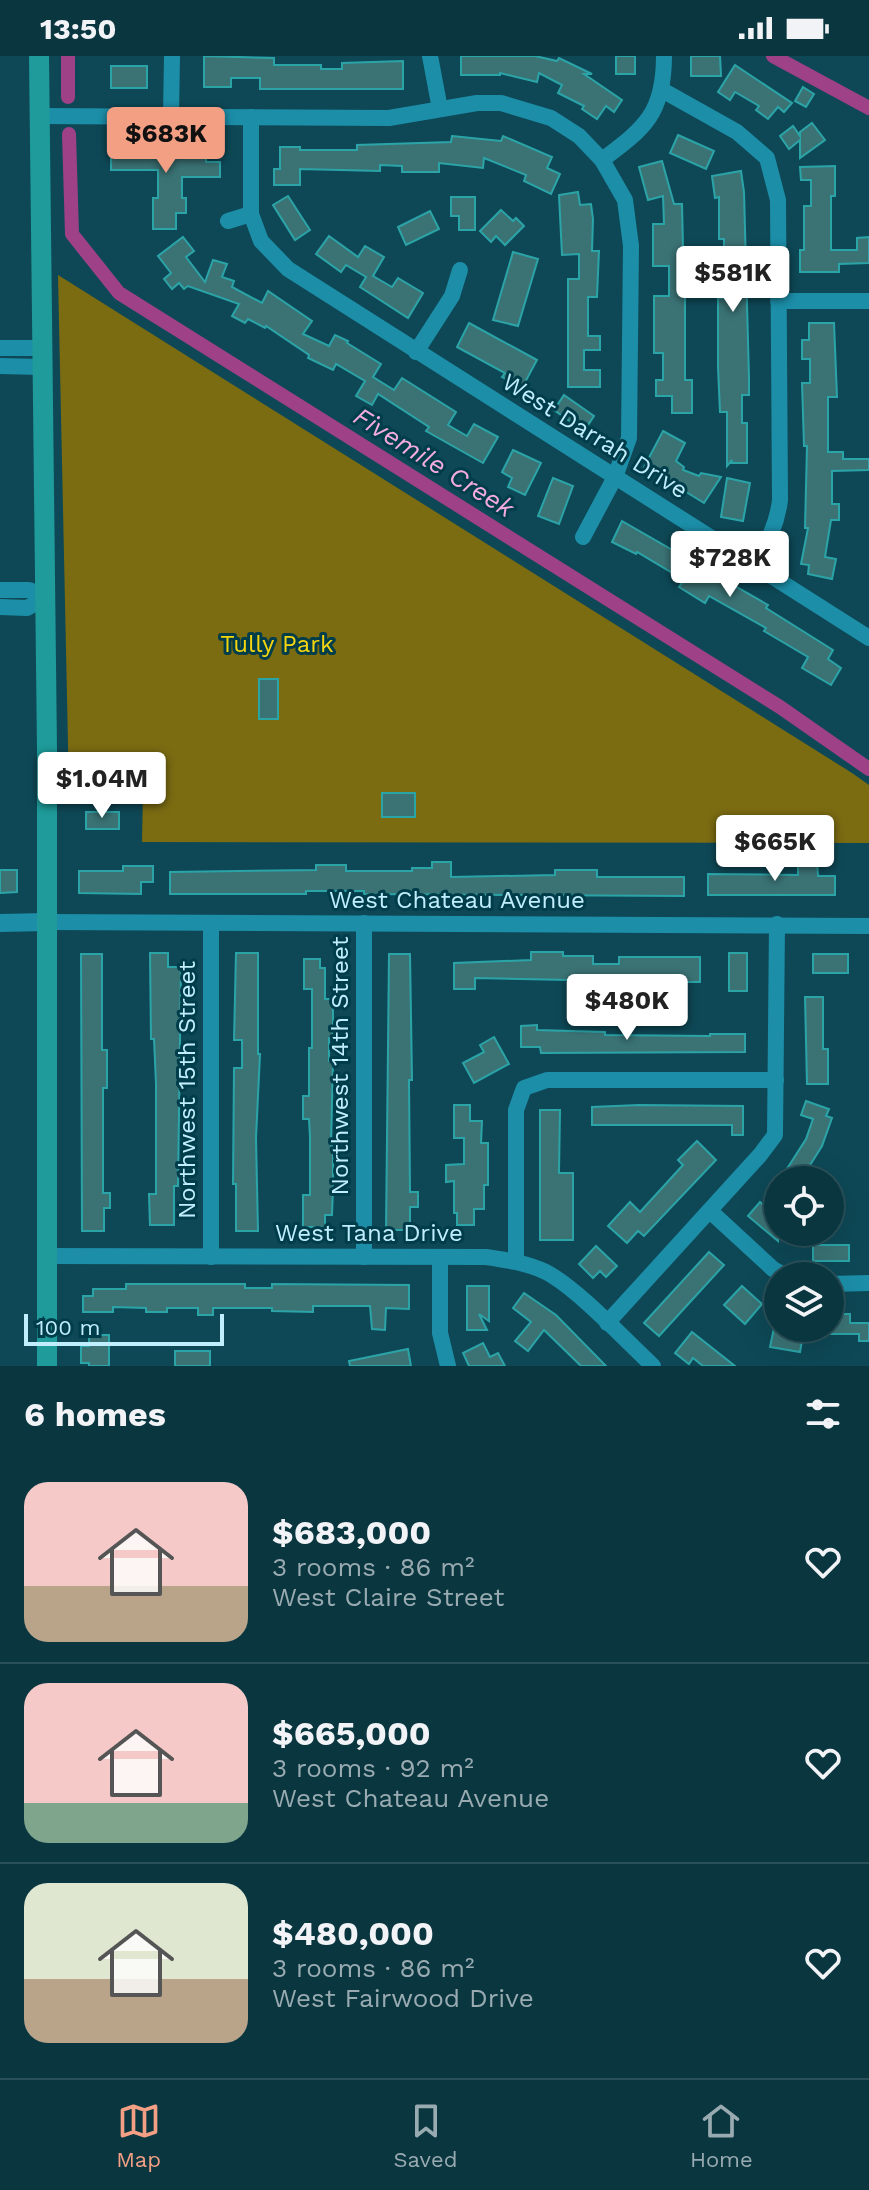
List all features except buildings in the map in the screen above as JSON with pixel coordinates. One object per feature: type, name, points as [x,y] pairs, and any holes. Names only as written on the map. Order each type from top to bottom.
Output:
[{"type":"main road","points":[[39,56],[41,358],[47,597],[47,1366]]},
{"type":"street","points":[[171,117],[172,56]]},
{"type":"street","points":[[430,56],[440,109]]},
{"type":"street","points":[[602,160],[652,117],[662,90],[664,56]]},
{"type":"street","points":[[662,90],[737,132],[767,158],[778,200],[780,500],[778,519],[754,565]]},
{"type":"street","points":[[39,116],[389,118],[477,103],[501,103],[551,118],[579,136],[602,160],[625,200],[631,246],[629,438],[615,477],[583,537]]},
{"type":"street","name":"West Darrah Drive","points":[[251,117],[251,214],[261,241],[288,269],[869,638]]},
{"type":"street","points":[[228,221],[251,214]]},
{"type":"street","points":[[416,352],[452,296],[460,270]]},
{"type":"street","points":[[778,301],[869,301]]},
{"type":"street","points":[[0,348],[41,358]]},
{"type":"street","points":[[0,366],[41,358]]},
{"type":"street","points":[[0,590],[29,590],[47,597]]},
{"type":"street","points":[[0,607],[27,608],[47,597]]},
{"type":"street","points":[[0,923],[46,922]]},
{"type":"street","name":"West Chateau Avenue","points":[[46,922],[869,926]]},
{"type":"street","name":"Northwest 15th Street","points":[[211,923],[211,1257]]},
{"type":"street","name":"Northwest 14th Street","points":[[364,923],[364,1257]]},
{"type":"street","points":[[607,1323],[775,1135],[777,924]]},
{"type":"street","points":[[516,1261],[516,1110],[524,1088],[547,1080],[776,1080]]},
{"type":"street","points":[[710,1211],[765,1262]]},
{"type":"street","name":"West Tana Drive","points":[[46,1256],[486,1257],[516,1261],[547,1273],[653,1366]]},
{"type":"street","points":[[440,1257],[440,1333],[448,1366]]},
{"type":"street","points":[[844,1284],[869,1283]]},
{"type":"green space","name":"Tully Park","points":[[58,275],[852,773],[869,785],[869,843],[142,842],[143,791],[69,790]]},
{"type":"waterway","name":"Fivemile Creek","points":[[68,56],[68,97]]},
{"type":"waterway","points":[[773,56],[869,108]]},
{"type":"waterway","name":"Fivemile Creek","points":[[69,134],[72,234],[119,293],[780,707],[869,769]]}]
